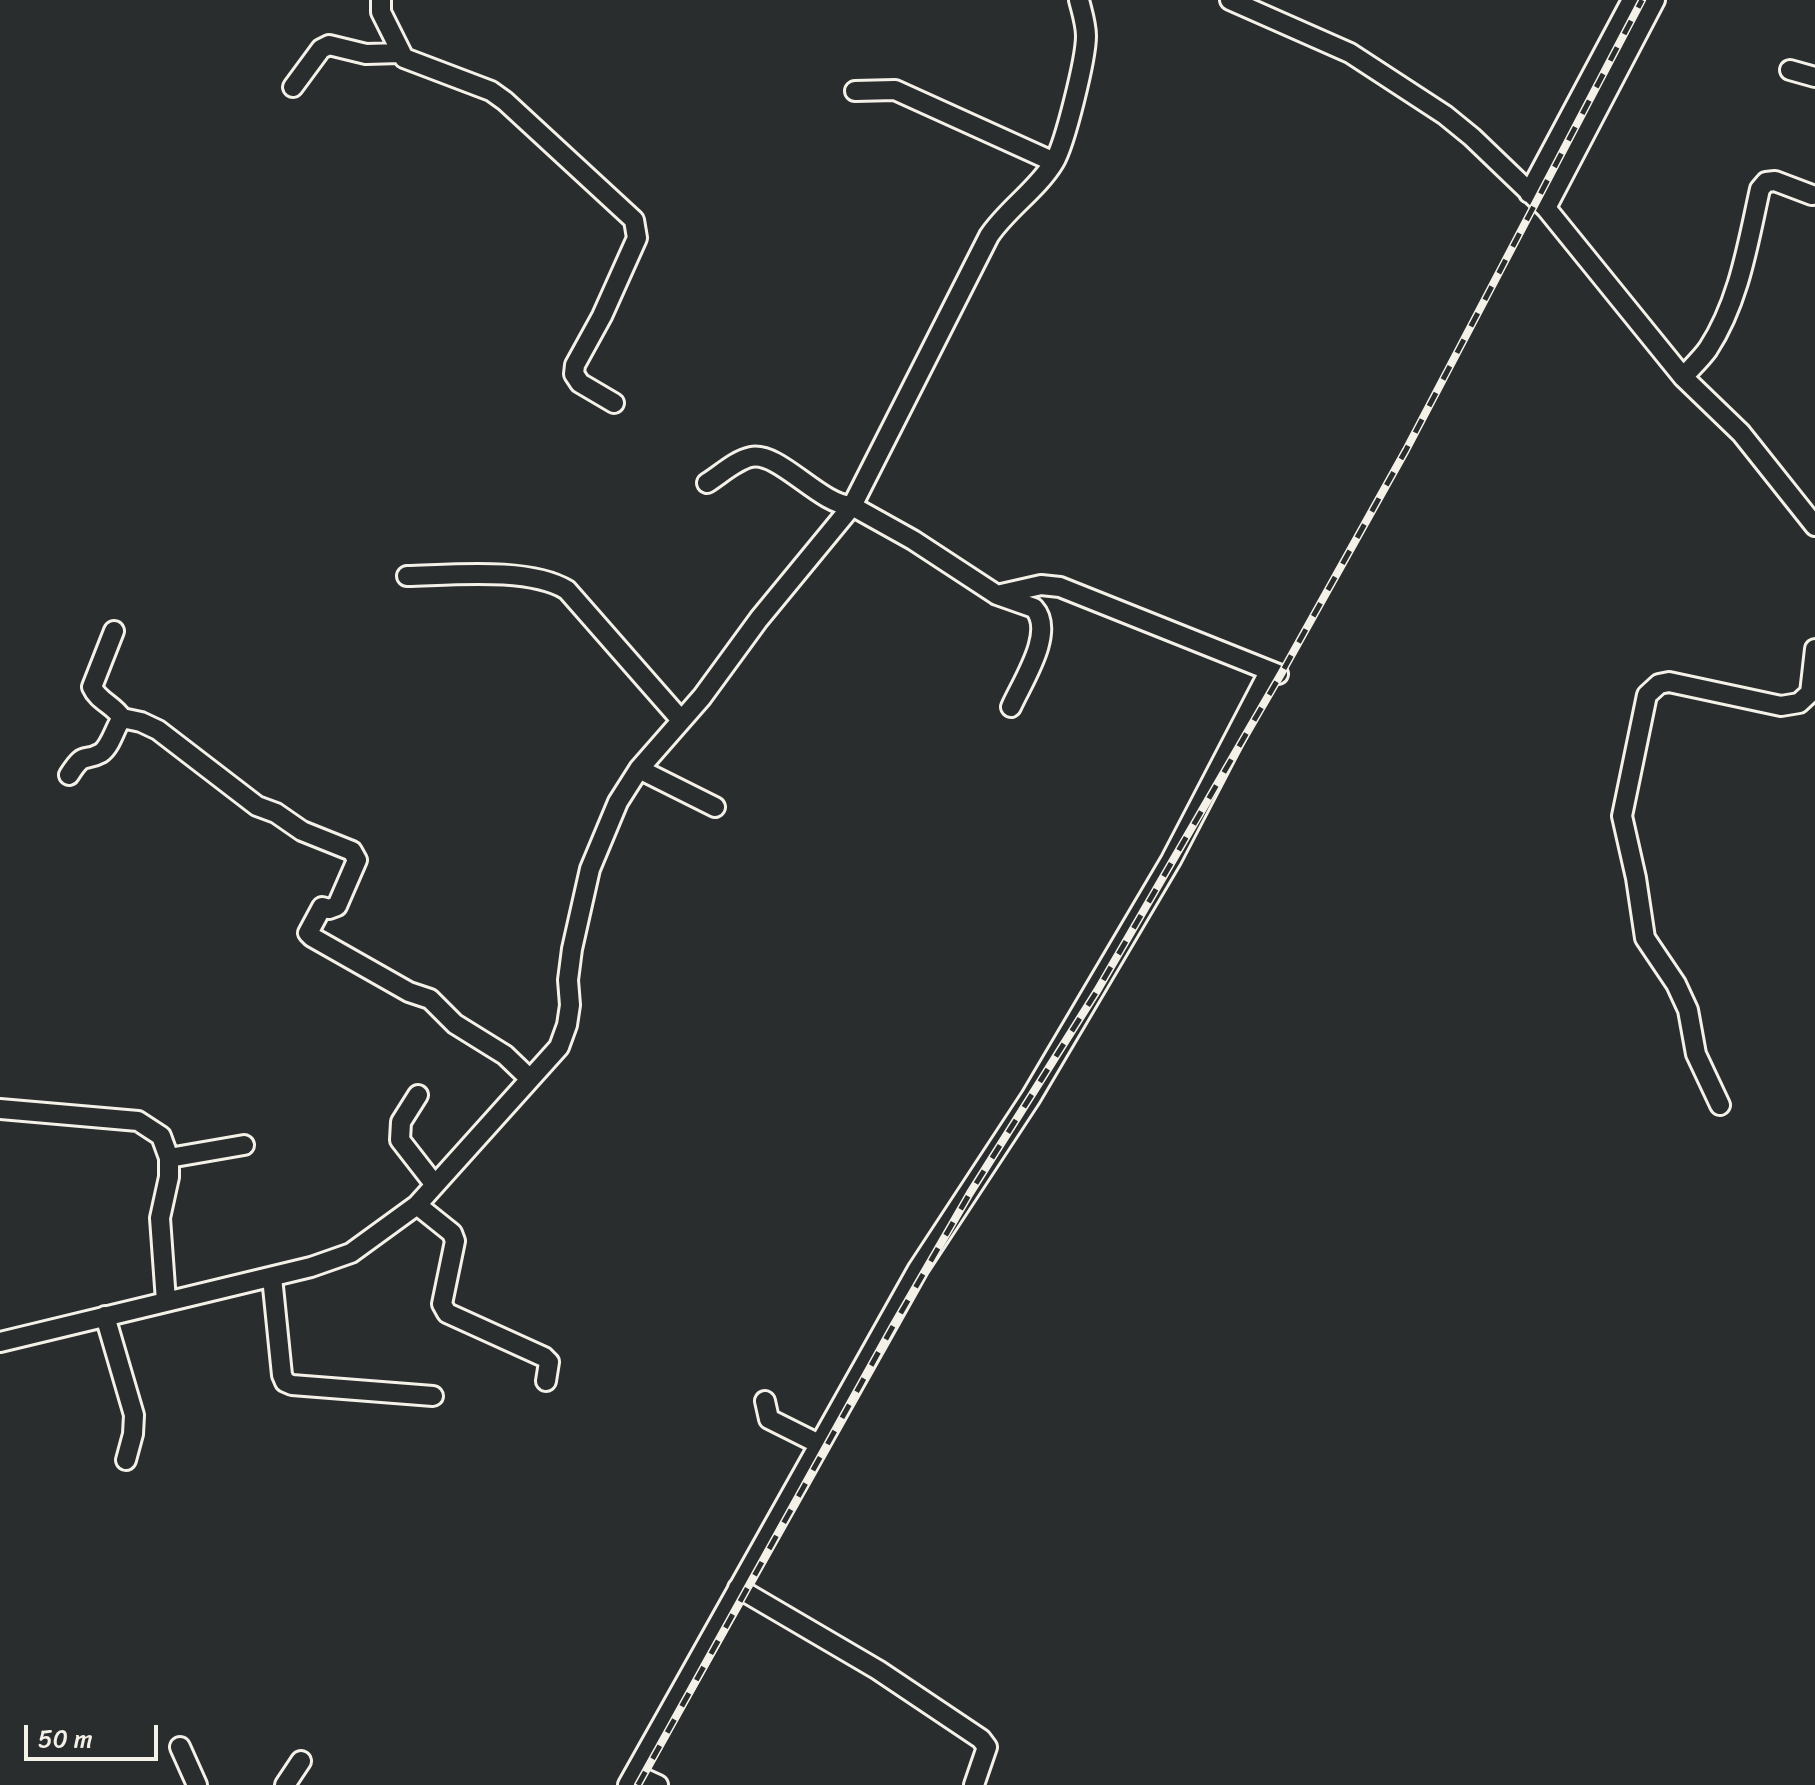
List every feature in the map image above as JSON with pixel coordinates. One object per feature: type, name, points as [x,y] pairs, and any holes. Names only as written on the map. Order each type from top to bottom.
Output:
[{"type":"street","points":[[381,0],[381,12],[400,53],[408,60],[491,91],[634,220],[637,238],[602,316],[575,365],[574,374],[580,383],[614,403]]},
{"type":"street","points":[[0,1342],[272,1277],[351,1253],[417,1205],[559,1047],[567,1025],[572,949],[590,869],[618,802],[639,769],[852,506],[989,236],[1054,162],[1066,128],[1085,46],[1079,0]]},
{"type":"street","points":[[1230,0],[1350,53],[1454,122],[1546,208],[1683,377],[1806,498],[1815,526]]},
{"type":"street","points":[[1529,193],[1632,0]]},
{"type":"street","points":[[1546,208],[1655,0]]},
{"type":"street","points":[[293,87],[314,56],[329,45],[366,54],[400,53]]},
{"type":"street","points":[[1790,70],[1815,77]]},
{"type":"street","points":[[855,91],[895,90],[1054,162]]},
{"type":"street","points":[[1683,377],[1707,350],[1724,319],[1744,262],[1760,189],[1766,182],[1775,181],[1812,195]]},
{"type":"street","points":[[707,483],[748,457],[770,460],[844,505],[852,506],[913,540],[997,595],[1034,608],[1040,614],[1043,636],[1011,707]]},
{"type":"street","points":[[407,576],[536,578],[559,585],[567,590],[681,720]]},
{"type":"street","points":[[658,1785],[631,1780],[918,1269],[1031,1097],[1171,860],[1275,673],[1060,587],[1041,585],[997,595]]},
{"type":"street","points":[[114,631],[92,687],[97,697],[119,712],[122,718]]},
{"type":"street","points":[[1720,1105],[1696,1054],[1688,1010],[1676,984],[1645,938],[1622,816],[1624,800],[1639,744],[1645,703],[1651,690],[1669,682],[1781,706],[1794,705],[1810,693],[1815,649]]},
{"type":"street","points":[[69,775],[81,759],[105,749],[122,718]]},
{"type":"street","points":[[122,718],[158,730],[257,806],[276,813],[302,831],[352,851],[357,860],[337,906],[329,909],[322,907],[308,933],[409,992],[430,999],[455,1024],[505,1055],[530,1079]]},
{"type":"street","points":[[639,769],[715,807]]},
{"type":"street","points":[[418,1095],[401,1122],[400,1140],[435,1185]]},
{"type":"street","points":[[0,1109],[138,1121],[161,1136],[169,1158],[169,1177],[160,1218],[166,1301]]},
{"type":"street","points":[[169,1158],[244,1145]]},
{"type":"street","points":[[417,1205],[452,1233],[455,1241],[442,1304],[447,1313],[544,1357],[549,1362],[546,1381]]},
{"type":"street","points":[[272,1277],[285,1382],[433,1396]]},
{"type":"street","points":[[105,1316],[134,1415],[126,1460]]},
{"type":"street","points":[[765,1401],[769,1419],[819,1444]]},
{"type":"street","points":[[738,1588],[878,1670],[981,1739],[987,1747],[974,1785]]},
{"type":"street","points":[[180,1747],[197,1785]]},
{"type":"street","points":[[285,1785],[301,1761]]},
{"type":"railway","points":[[638,1785],[970,1193],[1097,991],[1281,674],[1406,450],[1642,0]]}]
